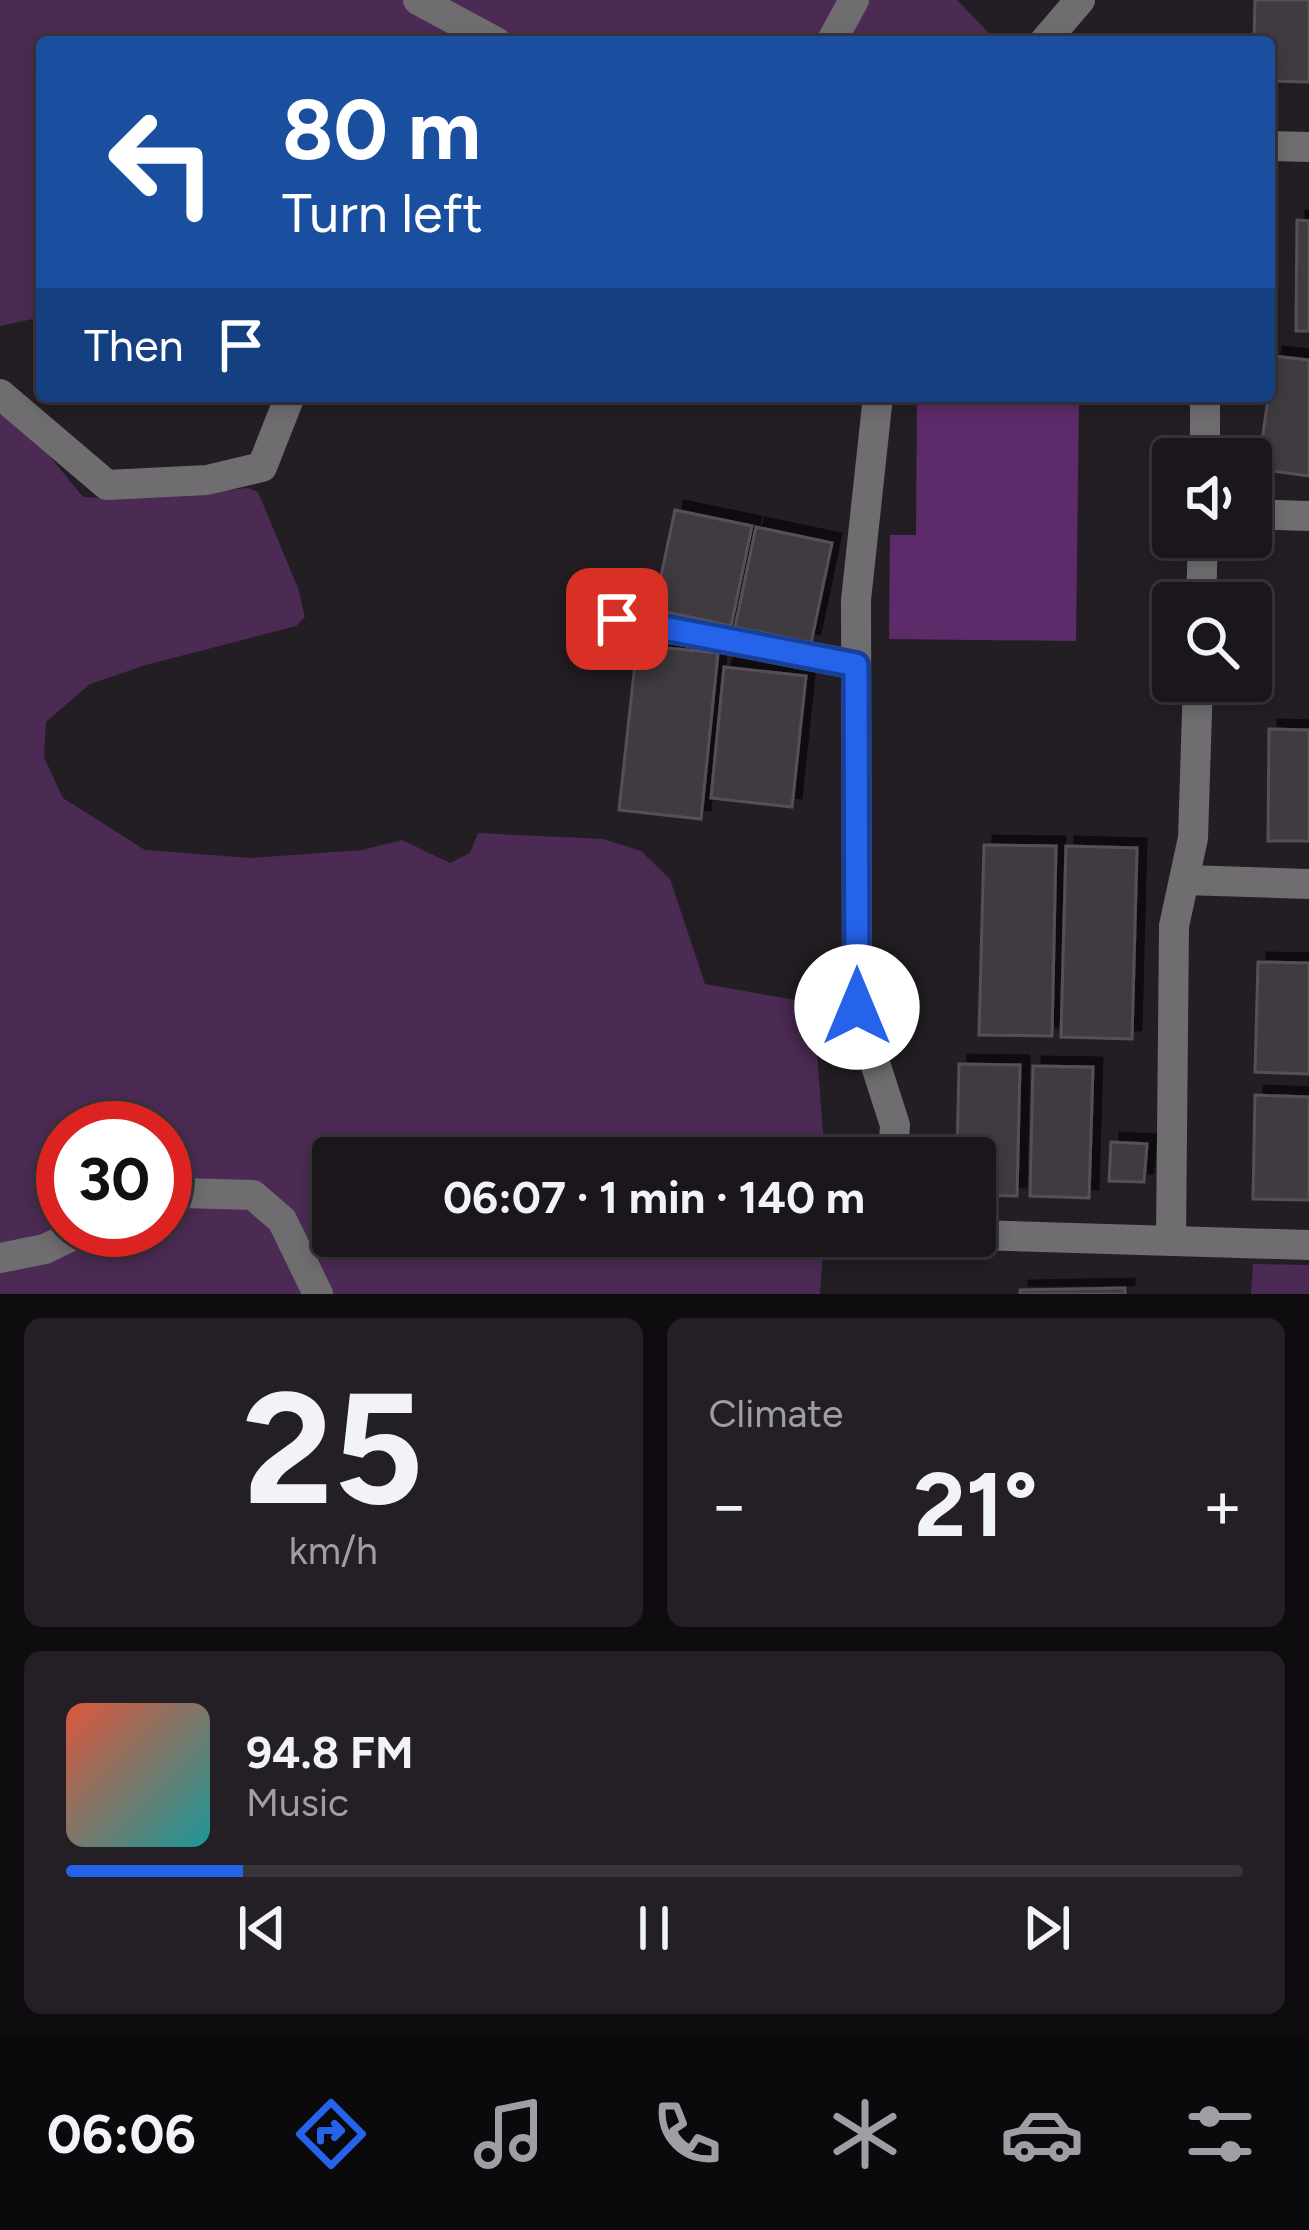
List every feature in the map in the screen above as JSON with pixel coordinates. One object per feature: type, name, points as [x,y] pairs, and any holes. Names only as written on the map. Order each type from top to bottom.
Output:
[{"type":"street","points":[[418,0],[485,36]]},
{"type":"street","points":[[834,36],[854,0]]},
{"type":"street","points":[[1049,36],[1080,0]]},
{"type":"street","points":[[1275,146],[1309,147]]},
{"type":"street","points":[[0,394],[107,485],[207,480],[262,467],[288,402]]},
{"type":"street","points":[[877,402],[856,600],[857,1007],[896,1125],[895,1137]]},
{"type":"street","points":[[1204,438],[1205,402]]},
{"type":"street","points":[[1272,515],[1309,516]]},
{"type":"street","points":[[617,619],[856,665]]},
{"type":"street","points":[[1172,1239],[1174,926],[1193,838],[1197,702]]},
{"type":"street","points":[[1184,880],[1309,884]]},
{"type":"street","points":[[192,1192],[253,1195],[282,1220],[318,1294]]},
{"type":"street","points":[[996,1235],[1309,1245]]},
{"type":"street","points":[[0,1258],[36,1251]]},
{"type":"shaded area","points":[[0,0],[957,0],[992,36],[36,36],[36,318],[0,326]]},
{"type":"shaded area","points":[[917,402],[1079,402],[1076,641],[889,639],[890,535],[916,535]]},
{"type":"shaded area","points":[[0,410],[25,426],[83,497],[123,499],[248,488],[258,492],[298,588],[305,617],[296,626],[90,684],[46,722],[44,757],[63,798],[145,850],[251,858],[362,850],[402,840],[450,863],[470,853],[478,833],[603,839],[641,851],[670,879],[705,984],[813,1003],[823,1137],[312,1137],[312,1257],[823,1257],[820,1294],[0,1294]]},
{"type":"shaded area","points":[[1253,1264],[1309,1265],[1309,1294],[1251,1294]]},
{"type":"building","points":[[1255,0],[1309,0],[1309,82],[1275,81],[1275,36],[1254,36]]},
{"type":"building","points":[[1297,220],[1309,221],[1309,331],[1296,331]]},
{"type":"building","points":[[1275,356],[1309,360],[1309,476],[1272,471],[1272,438],[1262,438],[1267,402],[1275,402]]},
{"type":"building","points":[[675,510],[752,526],[731,626],[654,609]]},
{"type":"building","points":[[756,527],[832,543],[811,643],[735,627]]},
{"type":"building","points":[[637,645],[718,653],[701,819],[619,810]]},
{"type":"building","points":[[724,667],[806,676],[792,807],[711,798]]},
{"type":"building","points":[[1269,729],[1309,730],[1309,841],[1268,841]]},
{"type":"building","points":[[984,845],[1056,846],[1052,1036],[979,1035]]},
{"type":"building","points":[[1066,846],[1137,848],[1132,1039],[1061,1037]]},
{"type":"building","points":[[1258,962],[1309,963],[1309,1074],[1255,1072]]},
{"type":"building","points":[[959,1064],[1020,1065],[1017,1196],[996,1196],[996,1137],[957,1137]]},
{"type":"building","points":[[1033,1066],[1093,1067],[1089,1198],[1030,1196]]},
{"type":"building","points":[[1255,1095],[1309,1097],[1309,1200],[1253,1199]]},
{"type":"building","points":[[1111,1142],[1147,1144],[1144,1182],[1109,1181]]},
{"type":"building","points":[[1125,1288],[1125,1294],[1020,1294],[1020,1290]]},
{"type":"route","points":[[617,619],[856,665],[857,1007]]}]
